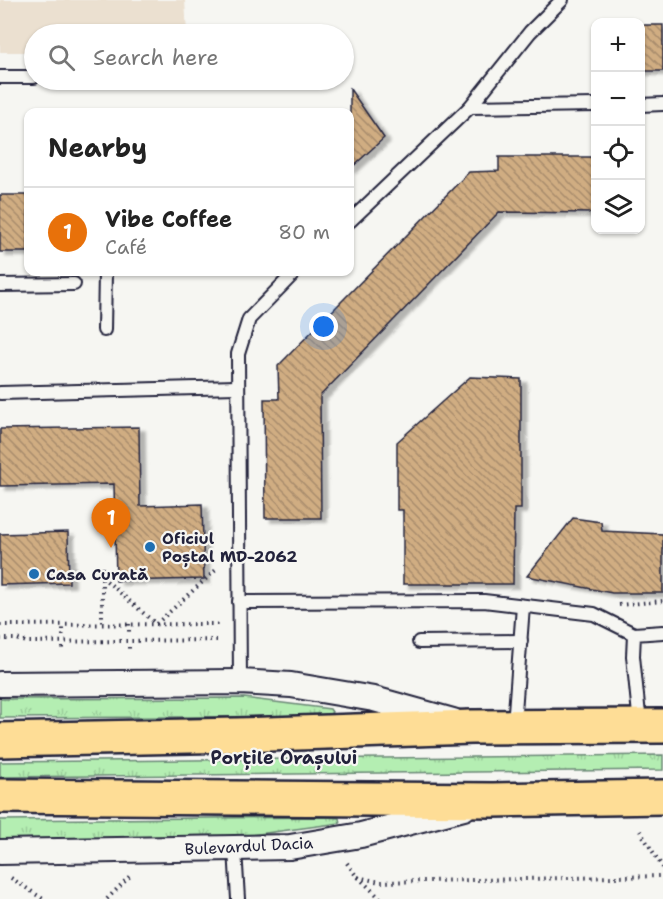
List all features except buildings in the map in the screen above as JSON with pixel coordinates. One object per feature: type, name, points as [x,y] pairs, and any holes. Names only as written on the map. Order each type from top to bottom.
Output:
[{"type":"main road","points":[[0,740],[472,727],[651,726]]},
{"type":"main road","name":"Bulevardul Dacia","points":[[0,796],[494,800],[663,797]]},
{"type":"street","points":[[0,684],[240,682],[291,685],[374,699],[472,727]]},
{"type":"street","name":"Bulevardul Dacia","points":[[2,862],[290,847],[361,835],[494,800]]},
{"type":"lane","points":[[354,217],[470,107],[530,32],[562,0]]},
{"type":"lane","points":[[0,78],[24,77]]},
{"type":"lane","points":[[645,105],[663,104]]},
{"type":"lane","points":[[470,107],[591,105]]},
{"type":"lane","points":[[104,330],[105,276]]},
{"type":"lane","points":[[240,682],[238,354],[249,319],[291,276]]},
{"type":"lane","points":[[0,285],[74,284]]},
{"type":"lane","points":[[0,393],[237,387]]},
{"type":"lane","points":[[239,602],[484,601],[594,614],[634,634],[663,632]]},
{"type":"lane","points":[[514,727],[523,606]]},
{"type":"lane","points":[[634,634],[633,656],[651,726]]},
{"type":"lane","points":[[419,642],[520,641]]},
{"type":"lane","points":[[236,849],[238,899]]},
{"type":"path","points":[[102,567],[102,624]]},
{"type":"path","points":[[156,624],[218,569]]},
{"type":"path","points":[[102,577],[156,624]]},
{"type":"path","points":[[594,614],[619,605],[663,601]]},
{"type":"path","points":[[63,624],[63,636]]},
{"type":"path","points":[[129,624],[129,635]]},
{"type":"path","points":[[0,625],[239,624]]},
{"type":"path","points":[[0,639],[16,639],[26,642],[240,640]]},
{"type":"path","points":[[640,831],[663,868]]},
{"type":"path","points":[[342,856],[357,877],[381,899]]},
{"type":"path","points":[[2,862],[43,899]]},
{"type":"path","points":[[357,877],[380,882],[663,876]]},
{"type":"shaded area","points":[[0,0],[185,0],[186,24],[24,24],[24,52],[0,52]]},
{"type":"green space","points":[[244,698],[330,709],[332,712],[328,716],[0,718],[0,699]]},
{"type":"green space","points":[[663,755],[663,770],[0,777],[0,762]]},
{"type":"green space","points":[[339,818],[340,823],[244,836],[0,839],[0,820]]},
{"type":"place","name":"Oficiul Poștal MD-2062","points":[[150,547]]},
{"type":"place","name":"Vibe Coffee","points":[[111,548]]},
{"type":"place","name":"Casa Curată","points":[[34,574]]},
{"type":"district","name":"Porțile Orașului","points":[[284,758]]}]
